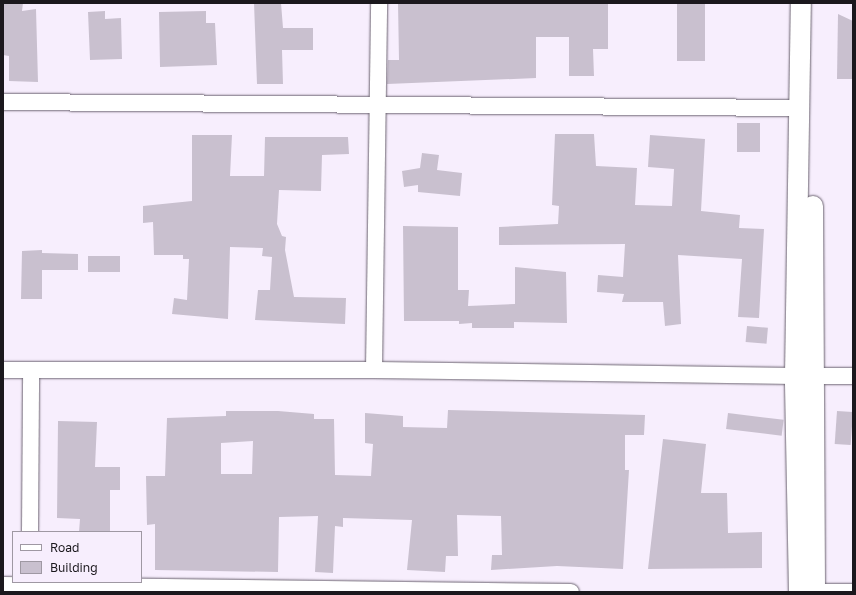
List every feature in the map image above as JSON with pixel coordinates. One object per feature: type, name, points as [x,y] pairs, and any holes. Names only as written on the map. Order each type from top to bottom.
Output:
[{"type":"street","points":[[374,370],[379,3]]},
{"type":"street","points":[[801,3],[804,376],[815,592],[853,592]]},
{"type":"street","points":[[799,592],[814,3]]},
{"type":"street","points":[[3,102],[801,108]]},
{"type":"street","points":[[3,370],[374,370],[853,376]]},
{"type":"street","points":[[30,531],[31,370]]},
{"type":"street","points":[[3,585],[30,587],[570,592]]},
{"type":"building","points":[[3,3],[23,3],[22,11],[36,9],[38,82],[9,81],[9,56],[3,55]]},
{"type":"building","points":[[254,3],[281,3],[283,28],[313,28],[313,50],[282,50],[283,84],[257,84]]},
{"type":"building","points":[[398,3],[608,3],[608,49],[593,49],[594,76],[569,76],[569,37],[536,37],[536,78],[387,84],[388,60],[399,60]]},
{"type":"building","points":[[677,3],[705,3],[705,61],[677,61]]},
{"type":"building","points":[[105,11],[105,19],[121,18],[122,59],[90,60],[88,12]]},
{"type":"building","points":[[206,11],[206,23],[215,23],[217,65],[160,67],[159,12]]},
{"type":"building","points":[[838,14],[853,21],[853,79],[837,79]]},
{"type":"building","points":[[737,123],[760,123],[760,152],[737,152]]},
{"type":"building","points":[[555,134],[594,134],[596,166],[637,168],[635,205],[672,206],[674,169],[648,167],[650,135],[705,139],[701,211],[740,215],[739,228],[764,229],[759,318],[738,317],[742,259],[678,255],[681,324],[665,326],[663,302],[622,302],[624,294],[597,292],[598,275],[623,277],[625,244],[499,245],[499,227],[558,224],[559,206],[552,205]]},
{"type":"building","points":[[192,135],[232,135],[230,176],[264,176],[265,137],[348,137],[349,154],[322,155],[321,191],[279,190],[277,224],[282,236],[286,237],[285,250],[294,297],[346,298],[345,324],[255,320],[258,290],[270,290],[272,257],[262,256],[263,248],[230,247],[228,319],[172,314],[174,298],[187,300],[189,259],[183,259],[183,255],[154,255],[153,222],[143,223],[143,206],[192,201]]},
{"type":"building","points":[[422,153],[439,155],[437,170],[462,173],[460,196],[418,192],[418,185],[404,187],[402,171],[420,168]]},
{"type":"building","points":[[403,226],[458,227],[458,290],[469,290],[468,306],[515,304],[515,267],[566,272],[567,323],[514,322],[514,328],[472,328],[472,323],[459,324],[459,321],[404,321]]},
{"type":"building","points":[[42,250],[42,253],[78,254],[78,270],[42,270],[42,299],[21,299],[22,251]]},
{"type":"building","points":[[88,256],[120,256],[120,272],[88,272]]},
{"type":"building","points":[[747,326],[768,328],[767,344],[746,342]]},
{"type":"building","points":[[448,410],[645,415],[644,435],[625,435],[625,470],[629,470],[623,569],[557,566],[491,570],[492,555],[502,555],[501,516],[457,515],[458,556],[446,556],[445,572],[407,570],[412,520],[343,518],[343,527],[335,526],[333,573],[315,572],[318,516],[279,517],[278,572],[155,570],[155,524],[147,525],[146,476],[165,476],[167,418],[226,416],[226,411],[278,411],[314,414],[314,419],[334,419],[335,475],[371,476],[373,444],[365,443],[365,413],[403,416],[403,427],[447,428]],"holes":[[[253,441],[252,474],[221,474],[221,443]]]},
{"type":"building","points":[[837,411],[853,412],[851,445],[835,444]]},
{"type":"building","points":[[728,413],[784,420],[782,436],[726,429]]},
{"type":"building","points":[[58,421],[97,422],[95,467],[120,467],[120,490],[110,490],[110,531],[79,531],[80,519],[57,518]]},
{"type":"building","points":[[663,439],[706,444],[701,493],[727,493],[728,533],[762,532],[762,568],[648,569]]}]
